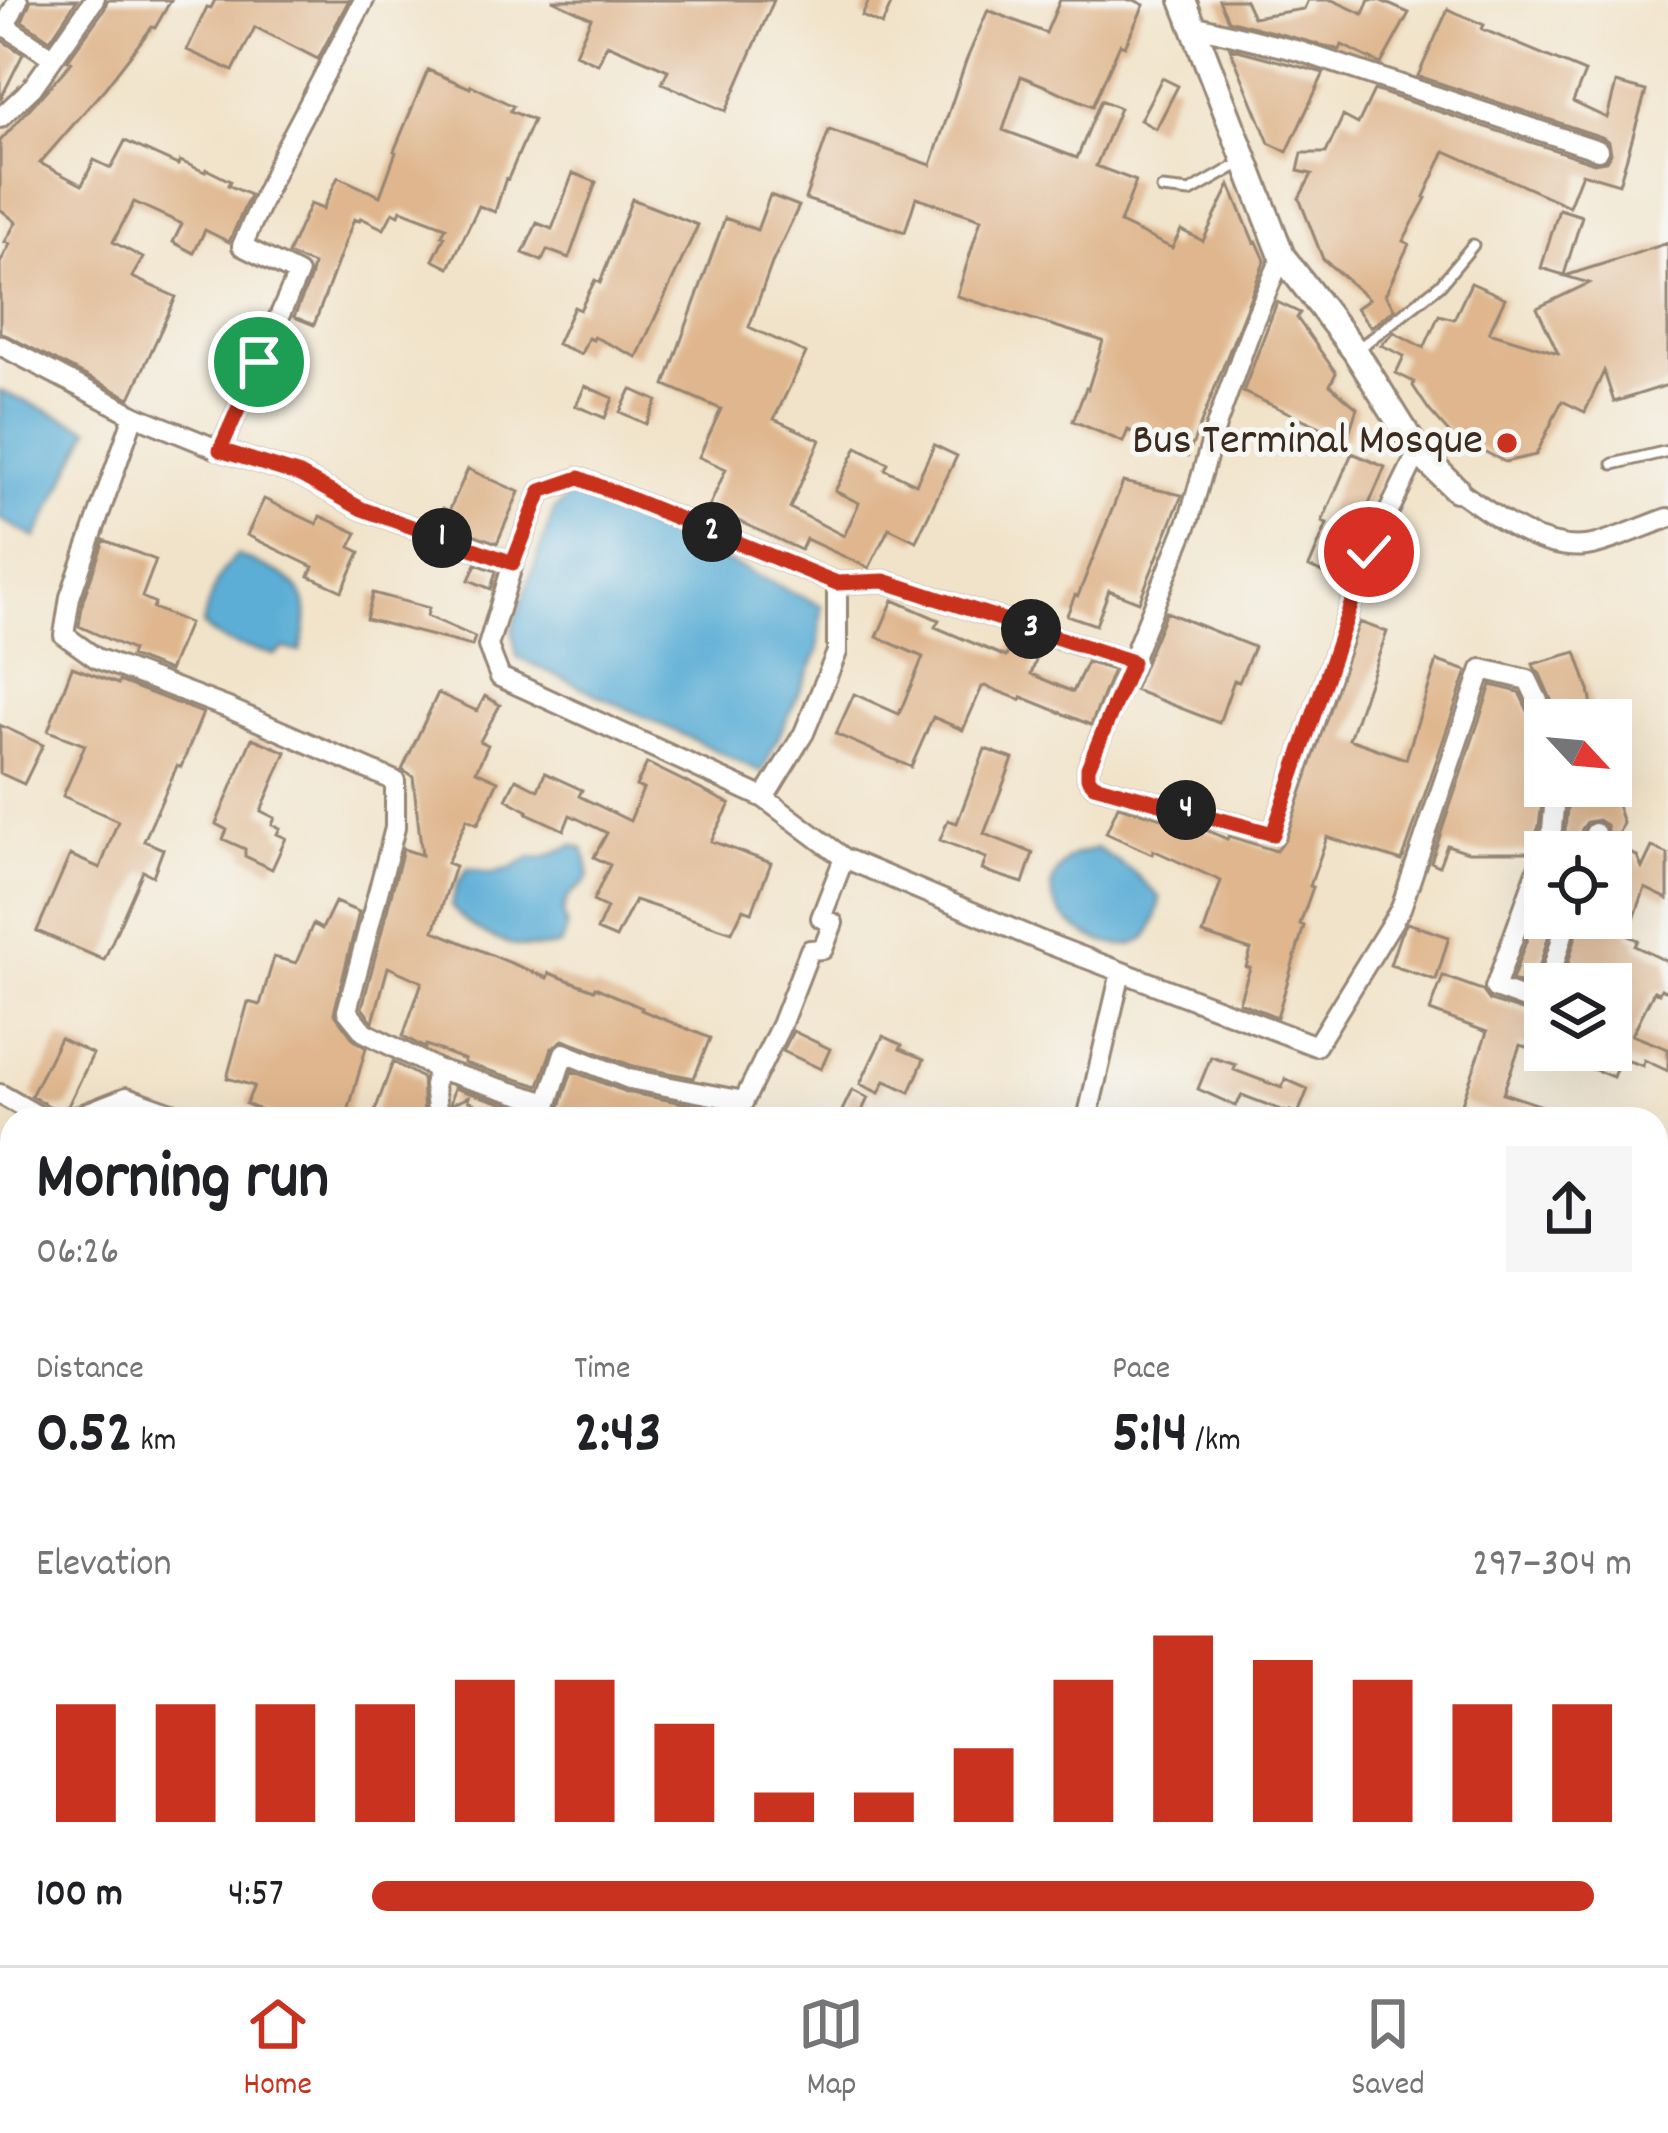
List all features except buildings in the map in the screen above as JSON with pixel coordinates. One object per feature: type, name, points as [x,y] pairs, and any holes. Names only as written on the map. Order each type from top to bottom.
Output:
[{"type":"main road","points":[[1183,0],[1282,256],[1354,351],[1418,452],[1456,489]]},
{"type":"street","points":[[17,0],[5,26],[53,58]]},
{"type":"street","points":[[0,118],[32,88],[94,0]]},
{"type":"street","points":[[220,450],[298,274],[242,246],[285,149],[364,0]]},
{"type":"street","points":[[1193,25],[1299,51],[1598,150]]},
{"type":"street","points":[[1282,256],[1216,426],[1189,519],[1088,768],[1094,785],[1273,834],[1369,552],[1418,452]]},
{"type":"street","points":[[0,345],[134,415],[220,450],[300,475],[362,509],[513,563]]},
{"type":"street","points":[[134,415],[70,597],[64,635],[95,658],[228,708],[395,781],[395,828],[347,1011],[364,1033],[437,1070],[534,1107]]},
{"type":"street","points":[[1132,662],[884,581],[837,583],[579,478],[541,491],[488,646],[500,677],[764,798],[844,858],[1046,944],[1316,1046],[1401,908],[1482,669],[1528,680],[1537,699]]},
{"type":"street","points":[[1456,489],[1542,542],[1586,546],[1668,518]]},
{"type":"street","points":[[764,798],[804,734],[837,652],[837,583]]},
{"type":"street","points":[[1524,998],[1495,988],[1552,829],[1554,807]]},
{"type":"street","points":[[741,1107],[810,950],[823,949],[833,923],[821,918],[844,858]]},
{"type":"street","points":[[1090,1107],[1121,972]]},
{"type":"street","points":[[546,1107],[564,1053],[629,1079],[729,1107]]},
{"type":"street","points":[[436,1107],[437,1070]]},
{"type":"street","points":[[101,1107],[127,1097],[155,1107]]},
{"type":"lane","points":[[1162,189],[1190,192],[1246,160]]},
{"type":"lane","points":[[1354,351],[1440,285],[1473,245]]},
{"type":"lane","points":[[1613,464],[1668,451]]},
{"type":"water","points":[[0,391],[90,429],[36,538],[0,519]]},
{"type":"water","points":[[574,491],[822,606],[818,652],[762,772],[517,657],[512,629],[554,511]]},
{"type":"water","points":[[237,555],[286,578],[303,597],[306,611],[300,652],[284,648],[274,655],[235,645],[203,625],[214,587]]},
{"type":"water","points":[[573,845],[583,849],[589,873],[564,907],[566,929],[560,945],[530,947],[500,941],[473,927],[451,906],[468,868],[489,873],[510,869]]},
{"type":"water","points":[[1096,848],[1132,871],[1160,898],[1152,928],[1141,941],[1111,944],[1094,938],[1064,917],[1055,903],[1052,888],[1061,867],[1072,856]]},
{"type":"place","name":"Bus Terminal Mosque","points":[[1507,443]]},
{"type":"route","points":[[259,362],[220,450],[300,475],[362,509],[513,563],[541,491],[579,478],[837,583],[884,581],[1132,662],[1088,778],[1094,785],[1273,834],[1369,552]]}]
